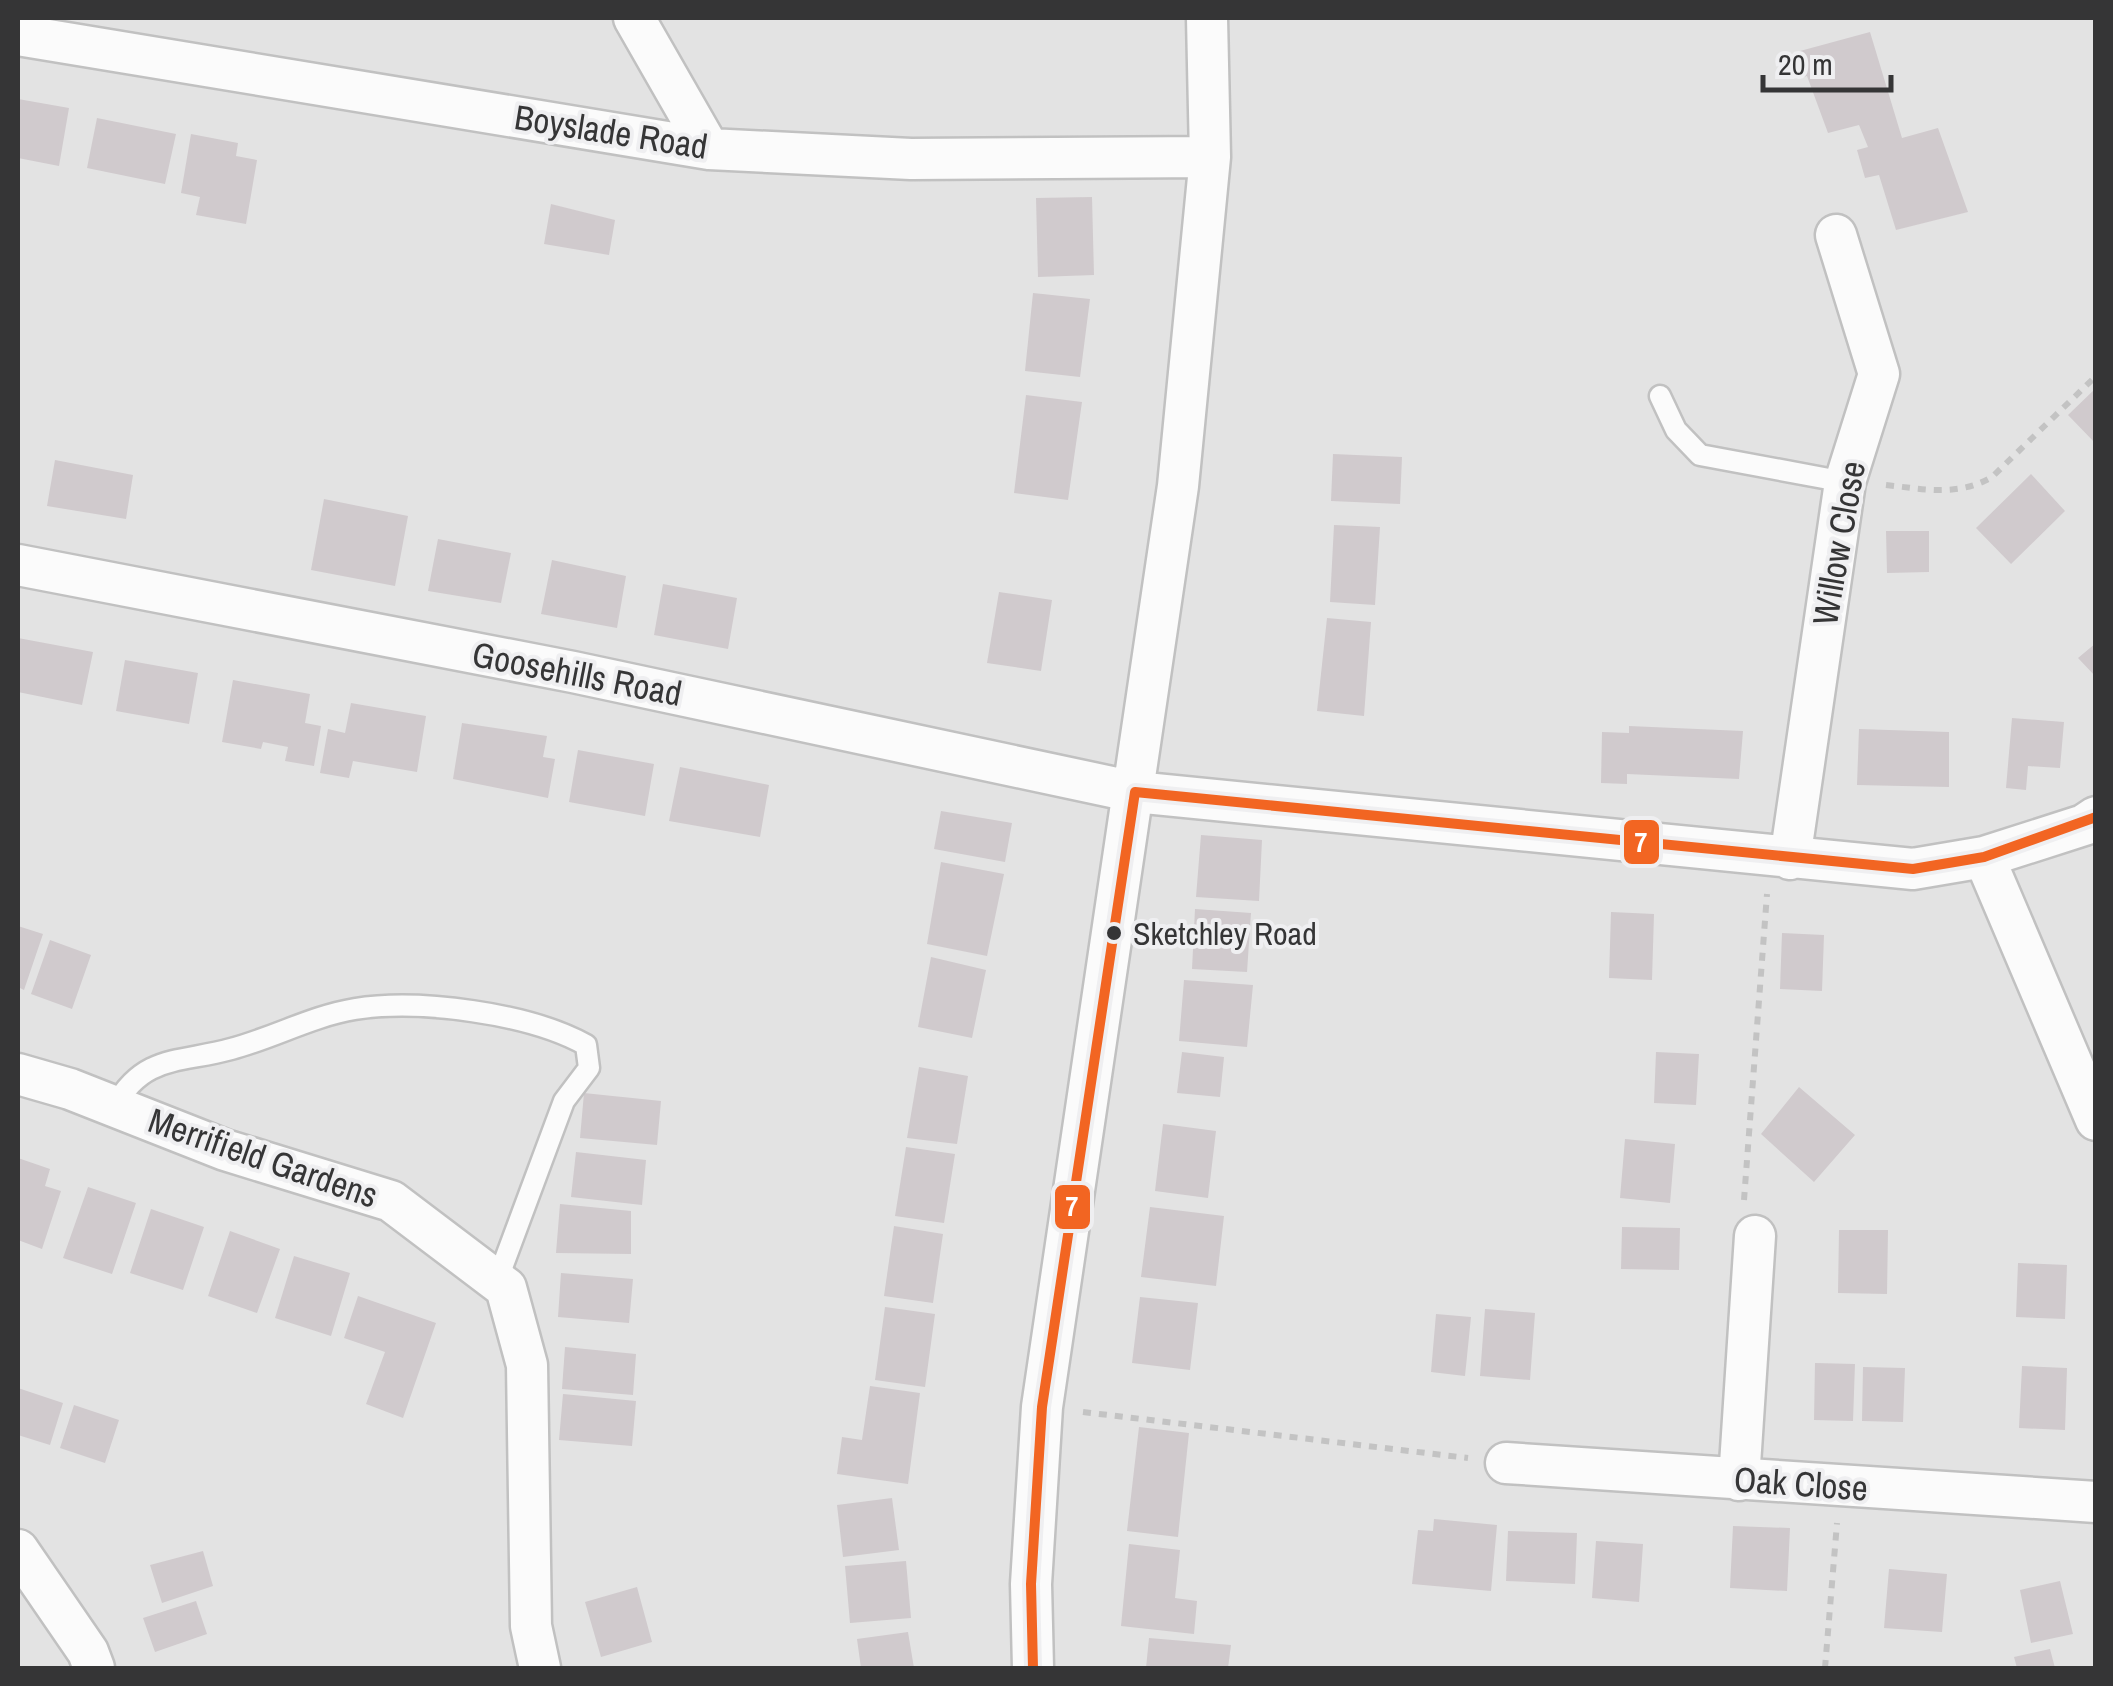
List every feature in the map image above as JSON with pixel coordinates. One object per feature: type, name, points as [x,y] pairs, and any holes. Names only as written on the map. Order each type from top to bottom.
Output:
[{"type":"street","points":[[634,18],[709,149]]},
{"type":"street","points":[[1032,1668],[1031,1584],[1042,1407],[1178,486],[1210,157],[1207,18]]},
{"type":"street","name":"Boyslade Road","points":[[18,34],[709,149],[911,158],[1210,157]]},
{"type":"street","name":"Willow Close","points":[[1780,859],[1845,482],[1879,374],[1836,235]]},
{"type":"street","name":"Goosehills Road","points":[[18,565],[573,672],[1134,792],[1913,870],[1984,857],[2084,825],[2096,817]]},
{"type":"street","points":[[1984,857],[2096,1120]]},
{"type":"street","name":"Merrifield Gardens","points":[[18,1074],[115,1106],[224,1150],[392,1200],[506,1288],[527,1366],[531,1626],[540,1668]]},
{"type":"street","points":[[1739,1480],[1755,1236]]},
{"type":"street","name":"Oak Close","points":[[1506,1462],[2096,1502]]},
{"type":"street","points":[[18,1550],[88,1652],[94,1668]]},
{"type":"lane","points":[[1660,396],[1676,430],[1700,455],[1845,482]]},
{"type":"lane","points":[[115,1106],[132,1080],[156,1064],[232,1049],[356,1009],[405,1006],[468,1012],[560,1030],[586,1044],[589,1068],[564,1101],[497,1281]]},
{"type":"path","points":[[1845,482],[1944,491],[1978,486],[2096,376]]},
{"type":"path","points":[[1755,1236],[1742,1192],[1780,859]]},
{"type":"path","points":[[1042,1407],[1506,1462]]},
{"type":"path","points":[[1826,1668],[1840,1487]]},
{"type":"building","points":[[1870,32],[1902,138],[1938,128],[1968,212],[1896,230],[1879,175],[1865,178],[1857,150],[1868,147],[1859,125],[1828,133],[1807,76],[1796,79],[1789,54]]},
{"type":"building","points":[[18,99],[69,108],[59,166],[18,158]]},
{"type":"building","points":[[97,118],[176,134],[165,184],[87,168]]},
{"type":"building","points":[[191,134],[238,143],[236,156],[257,160],[246,224],[196,215],[200,197],[181,193]]},
{"type":"building","points":[[1092,197],[1094,275],[1038,277],[1036,198]]},
{"type":"building","points":[[551,204],[615,220],[609,255],[544,244]]},
{"type":"building","points":[[1033,293],[1090,299],[1080,377],[1025,371]]},
{"type":"building","points":[[2096,388],[2096,444],[2068,415]]},
{"type":"building","points":[[1026,395],[1082,402],[1068,500],[1014,493]]},
{"type":"building","points":[[1333,454],[1402,457],[1400,504],[1331,501]]},
{"type":"building","points":[[55,460],[133,475],[126,519],[47,506]]},
{"type":"building","points":[[2031,474],[2065,511],[2011,564],[1976,528]]},
{"type":"building","points":[[324,499],[408,516],[395,586],[311,570]]},
{"type":"building","points":[[1334,525],[1380,527],[1375,605],[1330,602]]},
{"type":"building","points":[[1886,531],[1929,531],[1929,572],[1887,573]]},
{"type":"building","points":[[438,539],[511,553],[501,603],[428,591]]},
{"type":"building","points":[[552,560],[626,576],[617,628],[541,614]]},
{"type":"building","points":[[663,584],[737,598],[728,649],[654,635]]},
{"type":"building","points":[[999,592],[1052,600],[1041,671],[987,663]]},
{"type":"building","points":[[1327,618],[1371,622],[1364,716],[1317,711]]},
{"type":"building","points":[[18,638],[93,652],[82,705],[18,692]]},
{"type":"building","points":[[2096,643],[2096,677],[2078,658]]},
{"type":"building","points":[[125,660],[198,673],[189,724],[116,711]]},
{"type":"building","points":[[233,680],[310,694],[305,723],[321,726],[314,766],[285,761],[288,747],[263,742],[261,749],[222,742]]},
{"type":"building","points":[[351,703],[426,716],[417,772],[353,761],[349,778],[320,773],[328,729],[345,733]]},
{"type":"building","points":[[2012,718],[2064,722],[2060,768],[2028,766],[2026,790],[2006,788]]},
{"type":"building","points":[[462,723],[547,736],[543,757],[555,759],[548,798],[453,779]]},
{"type":"building","points":[[1629,726],[1743,731],[1739,779],[1627,774],[1627,784],[1601,783],[1602,732],[1629,733]]},
{"type":"building","points":[[1859,729],[1949,732],[1949,787],[1857,785]]},
{"type":"building","points":[[578,750],[654,764],[645,816],[569,802]]},
{"type":"building","points":[[680,767],[769,785],[760,837],[669,821]]},
{"type":"building","points":[[941,811],[1012,823],[1005,862],[934,849]]},
{"type":"building","points":[[1201,835],[1262,840],[1259,901],[1196,897]]},
{"type":"building","points":[[941,862],[1004,874],[987,956],[927,944]]},
{"type":"building","points":[[1195,909],[1251,913],[1247,972],[1192,969]]},
{"type":"building","points":[[1611,912],[1654,914],[1652,980],[1609,978]]},
{"type":"building","points":[[18,926],[43,934],[24,990],[18,987]]},
{"type":"building","points":[[1782,933],[1824,935],[1822,991],[1780,989]]},
{"type":"building","points":[[50,940],[91,955],[72,1009],[31,994]]},
{"type":"building","points":[[931,957],[986,970],[972,1038],[918,1027]]},
{"type":"building","points":[[1184,980],[1253,985],[1247,1047],[1179,1041]]},
{"type":"building","points":[[1182,1052],[1224,1057],[1220,1097],[1177,1093]]},
{"type":"building","points":[[1656,1052],[1699,1054],[1696,1105],[1654,1103]]},
{"type":"building","points":[[919,1067],[968,1076],[957,1144],[907,1138]]},
{"type":"building","points":[[1799,1087],[1855,1135],[1814,1182],[1761,1134]]},
{"type":"building","points":[[584,1093],[661,1101],[657,1145],[580,1138]]},
{"type":"building","points":[[1163,1124],[1216,1131],[1208,1198],[1155,1191]]},
{"type":"building","points":[[1625,1139],[1675,1144],[1670,1203],[1620,1198]]},
{"type":"building","points":[[906,1147],[955,1154],[944,1223],[895,1216]]},
{"type":"building","points":[[576,1152],[646,1160],[642,1205],[571,1197]]},
{"type":"building","points":[[18,1158],[50,1169],[45,1186],[61,1191],[42,1249],[18,1240]]},
{"type":"building","points":[[88,1187],[136,1203],[112,1274],[63,1258]]},
{"type":"building","points":[[560,1204],[631,1211],[631,1254],[556,1253]]},
{"type":"building","points":[[1150,1207],[1224,1216],[1216,1286],[1141,1277]]},
{"type":"building","points":[[151,1209],[204,1227],[183,1290],[130,1273]]},
{"type":"building","points":[[894,1226],[943,1234],[933,1303],[884,1296]]},
{"type":"building","points":[[1622,1227],[1680,1228],[1679,1270],[1621,1269]]},
{"type":"building","points":[[1839,1230],[1888,1230],[1887,1294],[1838,1293]]},
{"type":"building","points":[[230,1231],[280,1249],[257,1313],[208,1296]]},
{"type":"building","points":[[294,1256],[350,1273],[331,1336],[275,1318]]},
{"type":"building","points":[[2018,1263],[2067,1265],[2065,1319],[2016,1317]]},
{"type":"building","points":[[561,1273],[633,1279],[629,1323],[558,1317]]},
{"type":"building","points":[[358,1296],[436,1323],[403,1418],[366,1404],[385,1352],[344,1338]]},
{"type":"building","points":[[1140,1297],[1198,1303],[1190,1370],[1132,1363]]},
{"type":"building","points":[[885,1307],[935,1314],[925,1387],[875,1380]]},
{"type":"building","points":[[1485,1309],[1535,1313],[1530,1380],[1480,1376]]},
{"type":"building","points":[[1436,1314],[1471,1317],[1465,1376],[1431,1372]]},
{"type":"building","points":[[565,1347],[636,1354],[633,1395],[562,1389]]},
{"type":"building","points":[[1815,1363],[1855,1364],[1853,1421],[1814,1420]]},
{"type":"building","points":[[2022,1366],[2067,1368],[2065,1430],[2019,1428]]},
{"type":"building","points":[[1863,1367],[1905,1368],[1903,1422],[1862,1421]]},
{"type":"building","points":[[870,1386],[920,1393],[908,1484],[837,1474],[842,1437],[862,1440]]},
{"type":"building","points":[[18,1388],[63,1403],[50,1445],[18,1435]]},
{"type":"building","points":[[563,1394],[636,1401],[632,1446],[559,1440]]},
{"type":"building","points":[[74,1405],[119,1420],[105,1463],[60,1448]]},
{"type":"building","points":[[1139,1427],[1189,1433],[1178,1537],[1127,1531]]},
{"type":"building","points":[[892,1498],[899,1550],[843,1557],[837,1505]]},
{"type":"building","points":[[1434,1519],[1497,1525],[1491,1591],[1412,1584],[1418,1530],[1433,1531]]},
{"type":"building","points":[[1733,1526],[1790,1528],[1787,1591],[1730,1588]]},
{"type":"building","points":[[1508,1531],[1577,1533],[1575,1584],[1506,1581]]},
{"type":"building","points":[[1596,1541],[1643,1544],[1639,1602],[1592,1598]]},
{"type":"building","points":[[1129,1544],[1180,1550],[1175,1598],[1197,1601],[1194,1634],[1121,1626]]},
{"type":"building","points":[[203,1551],[213,1586],[162,1603],[150,1565]]},
{"type":"building","points":[[906,1561],[911,1618],[850,1623],[845,1566]]},
{"type":"building","points":[[1889,1569],[1947,1574],[1942,1632],[1884,1628]]},
{"type":"building","points":[[2060,1581],[2073,1634],[2031,1643],[2020,1590]]},
{"type":"building","points":[[637,1587],[652,1642],[601,1657],[585,1602]]},
{"type":"building","points":[[196,1601],[207,1634],[155,1652],[143,1618]]},
{"type":"building","points":[[908,1632],[914,1668],[861,1668],[857,1639]]},
{"type":"building","points":[[1149,1638],[1231,1645],[1228,1668],[1146,1668]]},
{"type":"building","points":[[2050,1649],[2055,1668],[2017,1668],[2014,1657]]},
{"type":"transit line","name":"7","points":[[1033,1668],[1031,1584],[1042,1407],[1135,792],[1913,869],[1984,857],[2096,817]]},
{"type":"place","name":"Sketchley Road","points":[[1114,933]]}]
